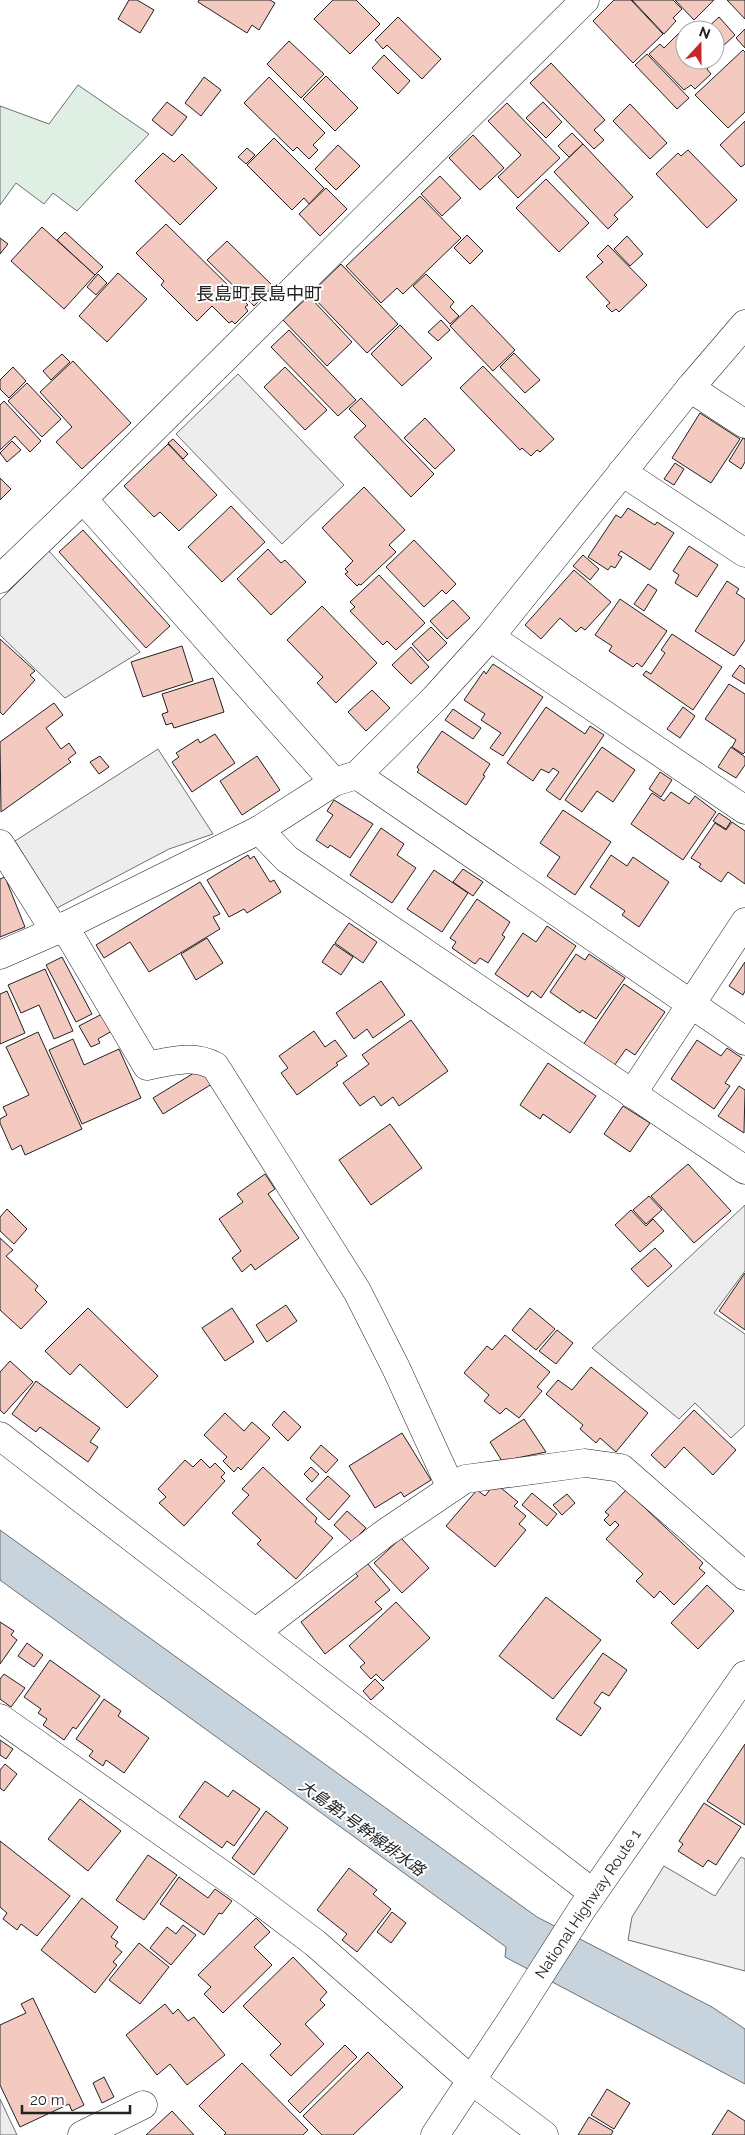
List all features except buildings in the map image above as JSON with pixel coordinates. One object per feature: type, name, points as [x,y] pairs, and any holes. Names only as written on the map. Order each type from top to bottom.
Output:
[{"type":"main road","points":[[0,579],[83,499],[584,0]]},
{"type":"main road","points":[[0,955],[60,929],[259,830],[346,778],[435,698],[490,637],[690,388],[745,324]]},
{"type":"main road","points":[[690,388],[745,424]]},
{"type":"main road","points":[[622,472],[745,553]]},
{"type":"main road","points":[[83,499],[346,778],[745,1041]]},
{"type":"main road","points":[[490,637],[745,810]]},
{"type":"main road","points":[[259,830],[287,859],[745,1170]]},
{"type":"main road","points":[[0,844],[60,929],[148,1066],[178,1060],[204,1060],[215,1066],[357,1291],[396,1368],[451,1488]]},
{"type":"main road","points":[[632,1094],[745,922]]},
{"type":"main road","points":[[0,1436],[256,1632],[587,1901]]},
{"type":"main road","points":[[256,1632],[385,1533],[465,1479],[585,1462],[622,1468],[745,1576]]},
{"type":"main road","name":"National Highway Route 1","points":[[435,2135],[587,1901],[744,1679]]},
{"type":"main road","points":[[0,1718],[250,1894],[315,1943],[471,2080],[544,2135]]},
{"type":"main road","points":[[82,2135],[143,2105]]},
{"type":"green space","points":[[78,85],[149,134],[77,211],[53,193],[44,204],[16,183],[0,205],[0,106],[49,124]]},
{"type":"shaded area","points":[[238,374],[344,485],[282,544],[176,434]]},
{"type":"shaded area","points":[[49,551],[140,652],[65,698],[0,635],[0,600]]},
{"type":"shaded area","points":[[158,749],[213,834],[169,849],[57,908],[15,841]]},
{"type":"shaded area","points":[[745,1205],[745,1271],[714,1313],[745,1334],[745,1425],[731,1438],[695,1403],[679,1419],[592,1348]]},
{"type":"shaded area","points":[[741,1857],[745,1859],[745,1971],[628,1940],[632,1917],[664,1866],[715,1896]]},
{"type":"shaded area","points":[[0,2099],[17,2135],[0,2135]]},
{"type":"water","name":"大島第1号幹線排水路","points":[[0,1530],[537,1917],[712,2007],[745,2029],[745,2084],[505,1957],[506,1947],[0,1580]]},
{"type":"district","name":"長島町長島中町","points":[[259,293]]}]
